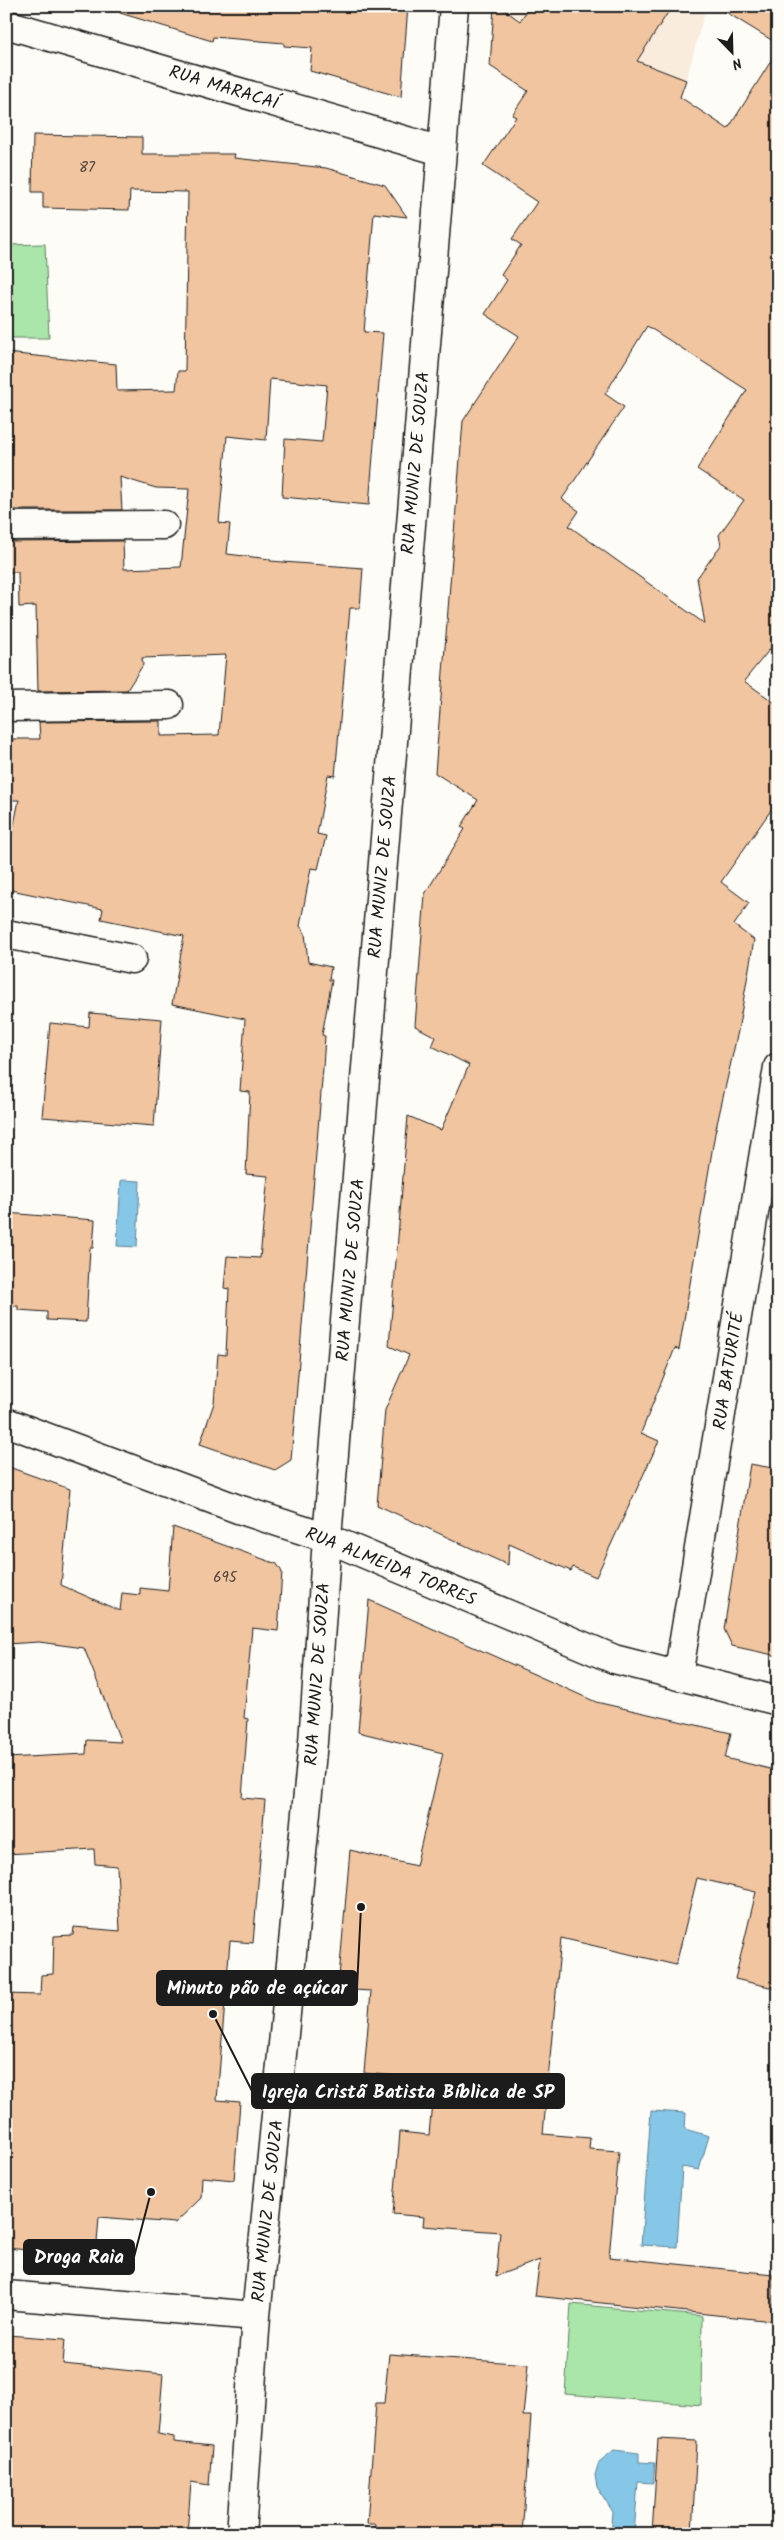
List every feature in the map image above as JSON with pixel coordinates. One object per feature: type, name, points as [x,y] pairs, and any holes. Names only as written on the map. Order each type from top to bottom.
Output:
[{"type":"street","name":"RUA MUNIZ DE SOUZA","points":[[242,2534],[256,2316],[313,1742],[326,1538],[454,6]]},
{"type":"street","name":"RUA MARACAÍ","points":[[6,24],[441,151]]},
{"type":"street","points":[[6,526],[164,525]]},
{"type":"street","points":[[6,707],[169,705]]},
{"type":"street","points":[[6,934],[132,960]]},
{"type":"street","name":"RUA BATURITÉ","points":[[678,1676],[778,1067]]},
{"type":"street","name":"RUA ALMEIDA TORRES","points":[[6,1422],[238,1509],[326,1538],[614,1659],[778,1701]]},
{"type":"street","points":[[6,2295],[256,2316]]},
{"type":"shaded area","points":[[499,6],[703,6],[706,8],[686,80],[674,112]]},
{"type":"green space","points":[[45,244],[49,338],[6,338],[6,245]]},
{"type":"green space","points":[[571,2304],[702,2316],[701,2405],[565,2394]]},
{"type":"water","points":[[121,1180],[140,1181],[137,1247],[117,1246]]},
{"type":"water","points":[[651,2111],[686,2113],[685,2129],[709,2136],[699,2170],[682,2167],[677,2247],[641,2245]]},
{"type":"water","points":[[614,2450],[639,2453],[639,2462],[655,2463],[653,2483],[638,2482],[634,2534],[611,2534],[613,2512],[597,2487],[595,2475],[599,2462]]},
{"type":"building","points":[[121,6],[408,6],[401,97],[310,71],[312,48],[284,46],[284,43],[213,37],[212,41],[120,13]]},
{"type":"building","points":[[494,6],[499,6],[520,21],[530,6],[672,6],[637,61],[686,80],[680,97],[728,129],[778,50],[778,639],[744,681],[778,705],[778,800],[721,882],[749,903],[734,925],[754,940],[738,1031],[715,1133],[679,1350],[675,1348],[641,1433],[659,1441],[596,1577],[573,1567],[571,1571],[509,1544],[508,1565],[377,1505],[385,1410],[409,1355],[389,1346],[408,1116],[441,1130],[469,1065],[432,1046],[436,1037],[415,1026],[425,894],[465,829],[461,827],[478,800],[435,773],[463,421],[519,336],[485,314],[507,280],[501,275],[521,245],[512,239],[537,202],[483,166],[516,117],[512,115],[528,91],[490,66]],"holes":[[[647,326],[747,390],[697,469],[744,500],[719,535],[721,545],[697,578],[705,624],[569,526],[579,511],[562,499],[624,407],[605,394]]]},
{"type":"building","points":[[716,6],[778,6],[778,44]]},
{"type":"building","points":[[33,135],[142,137],[142,154],[235,154],[234,158],[326,168],[385,185],[407,217],[374,213],[364,332],[383,333],[369,505],[282,497],[285,439],[322,442],[327,385],[270,379],[266,440],[227,436],[219,523],[230,524],[227,554],[270,559],[270,561],[363,568],[360,608],[350,608],[335,776],[328,775],[317,834],[326,836],[318,869],[311,868],[300,926],[305,933],[308,962],[331,967],[329,980],[332,980],[322,1035],[325,1036],[323,1068],[291,1460],[275,1470],[200,1444],[214,1403],[218,1354],[226,1355],[229,1289],[224,1288],[227,1256],[260,1258],[268,1176],[246,1174],[250,1092],[240,1091],[245,1019],[172,1004],[184,936],[101,919],[103,909],[6,889],[6,863],[19,800],[6,800],[6,756],[12,756],[12,739],[40,739],[39,722],[161,721],[161,736],[219,735],[226,655],[142,658],[143,665],[127,690],[38,691],[36,606],[19,607],[18,572],[6,572],[6,542],[123,541],[124,569],[181,567],[189,489],[156,488],[120,477],[122,510],[6,510],[6,353],[116,364],[117,391],[176,390],[178,371],[185,371],[188,192],[130,191],[129,210],[43,208],[43,192],[32,192]]},
{"type":"building","points":[[90,1013],[162,1019],[154,1126],[42,1117],[50,1023],[89,1027]]},
{"type":"building","points":[[6,1213],[95,1220],[93,1248],[90,1248],[86,1322],[47,1320],[47,1312],[18,1310],[18,1306],[6,1306]]},
{"type":"building","points":[[750,1464],[778,1469],[778,1656],[732,1646],[724,1629]]},
{"type":"building","points":[[6,1466],[70,1489],[61,1585],[120,1611],[122,1593],[140,1595],[140,1588],[168,1591],[173,1527],[277,1564],[282,1572],[278,1631],[252,1628],[244,1718],[248,1719],[242,1798],[265,1800],[253,1943],[230,1941],[217,2100],[240,2102],[234,2180],[202,2177],[201,2198],[175,2223],[99,2217],[96,2256],[6,2248],[6,1994],[40,1995],[41,1975],[53,1974],[54,1936],[73,1935],[74,1927],[120,1931],[117,1866],[95,1864],[94,1849],[6,1854],[6,1758],[86,1754],[87,1740],[121,1742],[84,1648],[39,1642],[6,1644]]},
{"type":"building","points":[[369,1600],[596,1702],[731,1733],[725,1758],[778,1771],[778,1989],[735,1979],[756,1892],[697,1878],[676,1965],[561,1938],[543,2134],[590,2138],[589,2149],[619,2151],[609,2257],[773,2274],[773,2321],[535,2296],[540,2260],[496,2276],[500,2232],[423,2226],[424,2217],[393,2214],[400,2132],[429,2135],[434,2079],[364,2073],[371,1991],[338,1989],[350,1850],[416,1866],[443,1753],[358,1732]]},
{"type":"building","points":[[6,2335],[65,2339],[63,2364],[163,2374],[158,2434],[174,2437],[174,2442],[212,2446],[209,2485],[191,2482],[187,2534],[6,2534]]},
{"type":"building","points":[[389,2354],[528,2364],[523,2416],[531,2416],[522,2534],[374,2534],[375,2524],[367,2524],[376,2403],[384,2403]]},
{"type":"building","points":[[658,2439],[697,2441],[692,2534],[652,2534]]},
{"type":"place","name":"Minuto pão de açúcar","points":[[361,1907]]},
{"type":"place","name":"Igreja Cristã Batista Bíblica de SP","points":[[213,2014]]},
{"type":"place","name":"Droga Raia","points":[[151,2192]]}]
